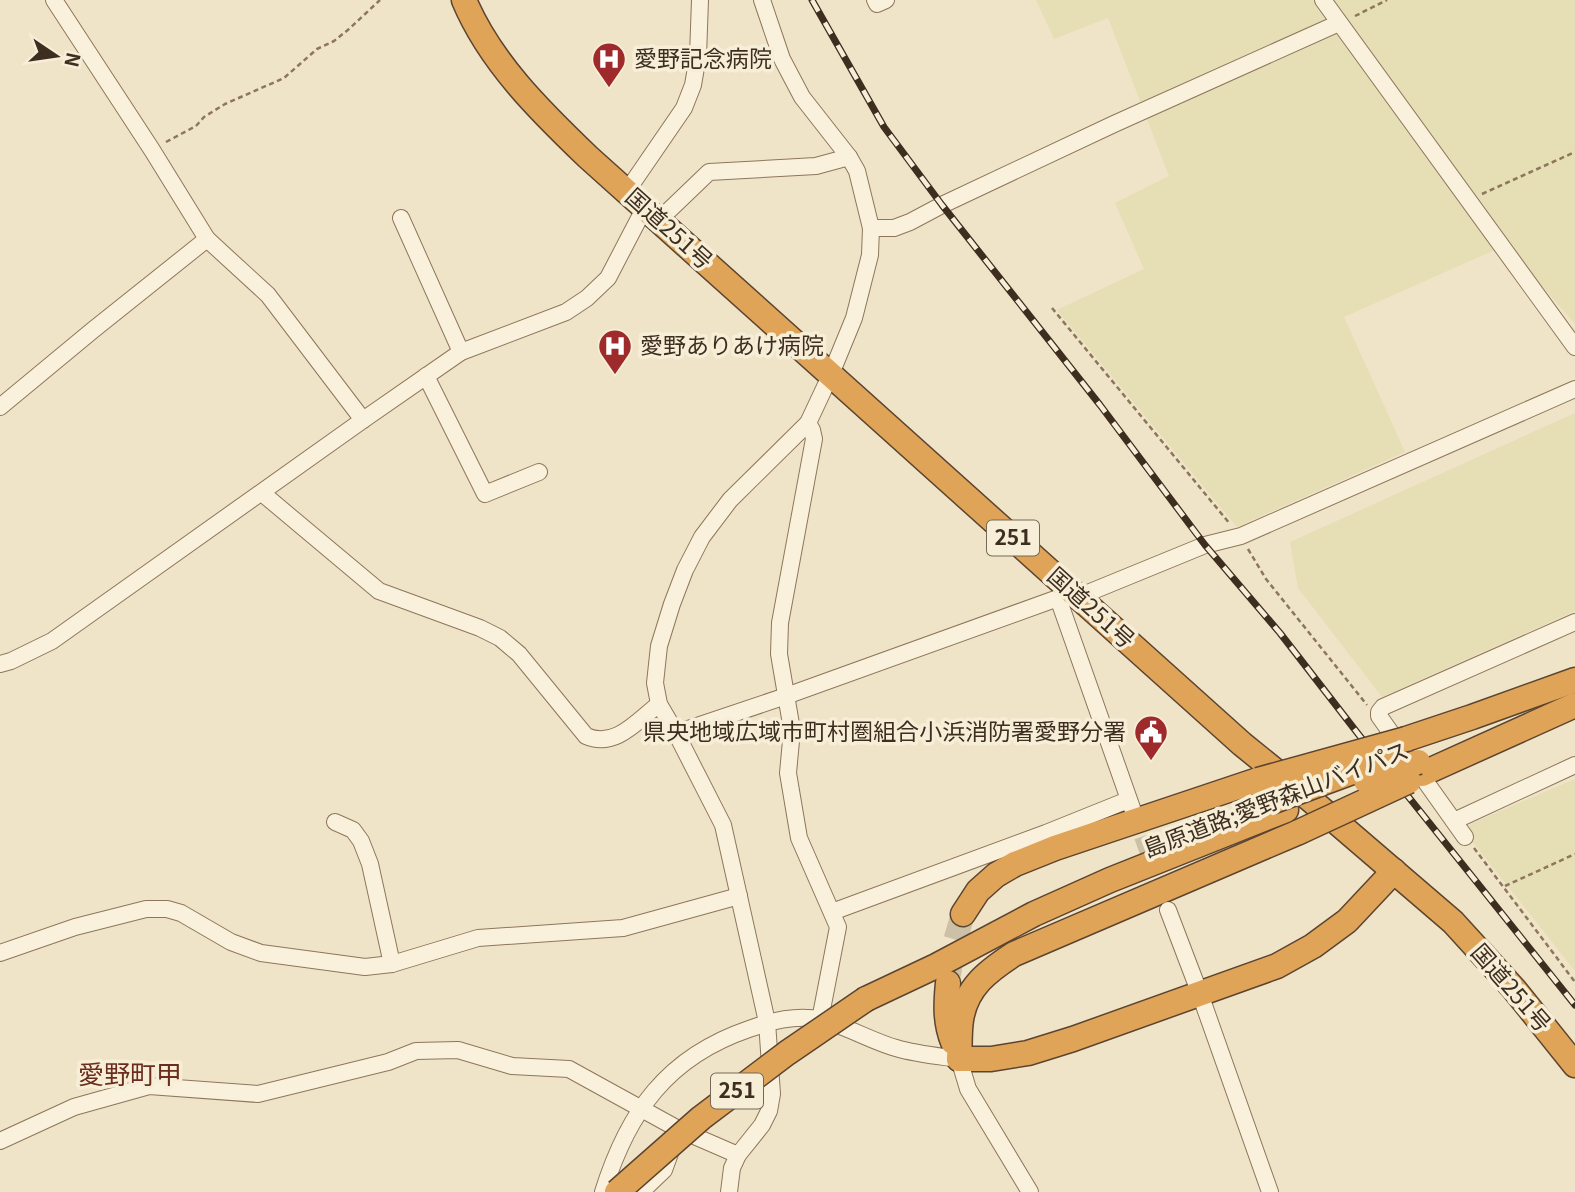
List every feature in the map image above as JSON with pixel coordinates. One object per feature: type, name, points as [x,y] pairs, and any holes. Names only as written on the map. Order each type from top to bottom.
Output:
[{"type":"highway","name":"国道251号","points":[[464,0],[480,32],[522,91],[560,130],[831,374],[1068,594],[1453,922],[1514,989],[1575,1065]]},
{"type":"highway","points":[[959,1059],[961,1020],[966,1002],[975,985],[992,968],[1014,954],[1299,832],[1472,717],[1575,680]]},
{"type":"highway","name":"島原道路;愛野森山バイパス","points":[[978,926],[1102,866],[1415,756],[1575,687]]},
{"type":"highway","points":[[978,926],[978,891],[996,875],[1015,864],[1055,848],[1258,780],[1415,756],[1575,705]]},
{"type":"highway","points":[[959,1059],[991,1059],[1028,1053],[1277,966],[1313,946],[1347,921],[1394,871]]},
{"type":"highway","name":"251","points":[[617,1192],[701,1118],[787,1054],[928,956],[978,926]]},
{"type":"highway","points":[[948,983],[945,1007],[948,1031],[959,1059]]},
{"type":"street","points":[[54,0],[207,239],[268,295],[363,420]]},
{"type":"street","points":[[0,664],[52,641],[461,352],[566,312],[587,298],[608,278],[644,206],[693,85],[698,56],[700,0]]},
{"type":"street","points":[[729,1192],[732,1168],[738,1155],[762,1125],[769,1111],[772,1094],[767,1022],[723,825],[659,704],[655,682],[659,646],[685,569],[702,537],[730,500],[808,424],[854,318],[870,254],[872,228],[857,171],[802,97],[782,59],[762,0]]},
{"type":"street","points":[[875,0],[877,4],[886,0]]},
{"type":"street","points":[[1323,0],[1575,347]]},
{"type":"street","points":[[872,228],[894,228],[910,222],[1114,124],[1339,23]]},
{"type":"street","points":[[644,206],[709,172],[816,166],[849,157]]},
{"type":"street","points":[[401,218],[461,352]]},
{"type":"street","points":[[0,407],[207,239]]},
{"type":"street","points":[[426,376],[485,494],[539,472]]},
{"type":"street","points":[[676,733],[1205,545],[1241,537],[1575,389]]},
{"type":"street","points":[[808,424],[814,439],[780,624],[779,654],[792,730],[788,773],[799,838],[838,927],[820,1020]]},
{"type":"street","points":[[262,493],[379,591],[500,638],[519,654],[586,736],[595,740],[617,736],[659,704]]},
{"type":"street","points":[[832,912],[1130,804],[1068,594]]},
{"type":"street","points":[[1465,837],[1379,716],[1379,712],[1383,707],[1575,622]]},
{"type":"street","points":[[1454,821],[1575,765]]},
{"type":"street","points":[[335,822],[353,830],[366,853],[392,964]]},
{"type":"street","points":[[0,953],[75,927],[145,909],[167,909],[181,913],[231,942],[261,953],[365,967],[392,964],[478,938],[623,928],[739,896]]},
{"type":"street","points":[[1168,910],[1270,1192]]},
{"type":"street","points":[[603,1192],[618,1149],[640,1108],[667,1077],[697,1053],[729,1035],[767,1022],[792,1018],[820,1020],[896,1048],[959,1059],[968,1088],[1030,1192]]},
{"type":"street","points":[[0,1141],[74,1107],[149,1086],[258,1094],[388,1062],[416,1051],[458,1050],[512,1066],[569,1069],[678,1129],[738,1155]]},
{"type":"street","points":[[641,1192],[664,1170],[678,1129]]},
{"type":"path","points":[[152,150],[196,125],[225,104],[284,78],[317,49],[334,41],[380,0]]},
{"type":"path","points":[[1339,23],[1387,0]]},
{"type":"path","points":[[1468,200],[1575,152]]},
{"type":"path","points":[[1052,308],[1241,537],[1266,579],[1365,704],[1379,712]]},
{"type":"path","points":[[1465,837],[1575,982]]},
{"type":"path","points":[[1504,886],[1575,854]]},
{"type":"shaded area","points":[[1036,0],[1575,0],[1575,324],[1506,245],[1344,317],[1405,452],[1237,527],[1057,310],[1144,269],[1115,203],[1169,176],[1108,18],[1054,39]]},
{"type":"shaded area","points":[[1575,413],[1575,611],[1382,697],[1298,588],[1290,542]]},
{"type":"shaded area","points":[[1575,779],[1575,971],[1468,836],[1470,824]]},
{"type":"tunnel","points":[[1134,814],[1164,898]]},
{"type":"tunnel","points":[[949,975],[953,948],[963,914]]},
{"type":"railway","points":[[812,0],[884,127],[942,205],[1100,405],[1205,545],[1280,633],[1575,1005]]},
{"type":"place","name":"愛野記念病院","points":[[609,89]]},
{"type":"place","name":"愛野ありあけ病院","points":[[615,376]]},
{"type":"place","name":"県央地域広域市町村圏組合小浜消防署愛野分署","points":[[1151,762]]},
{"type":"district","name":"愛野町甲","points":[[130,1075]]}]
